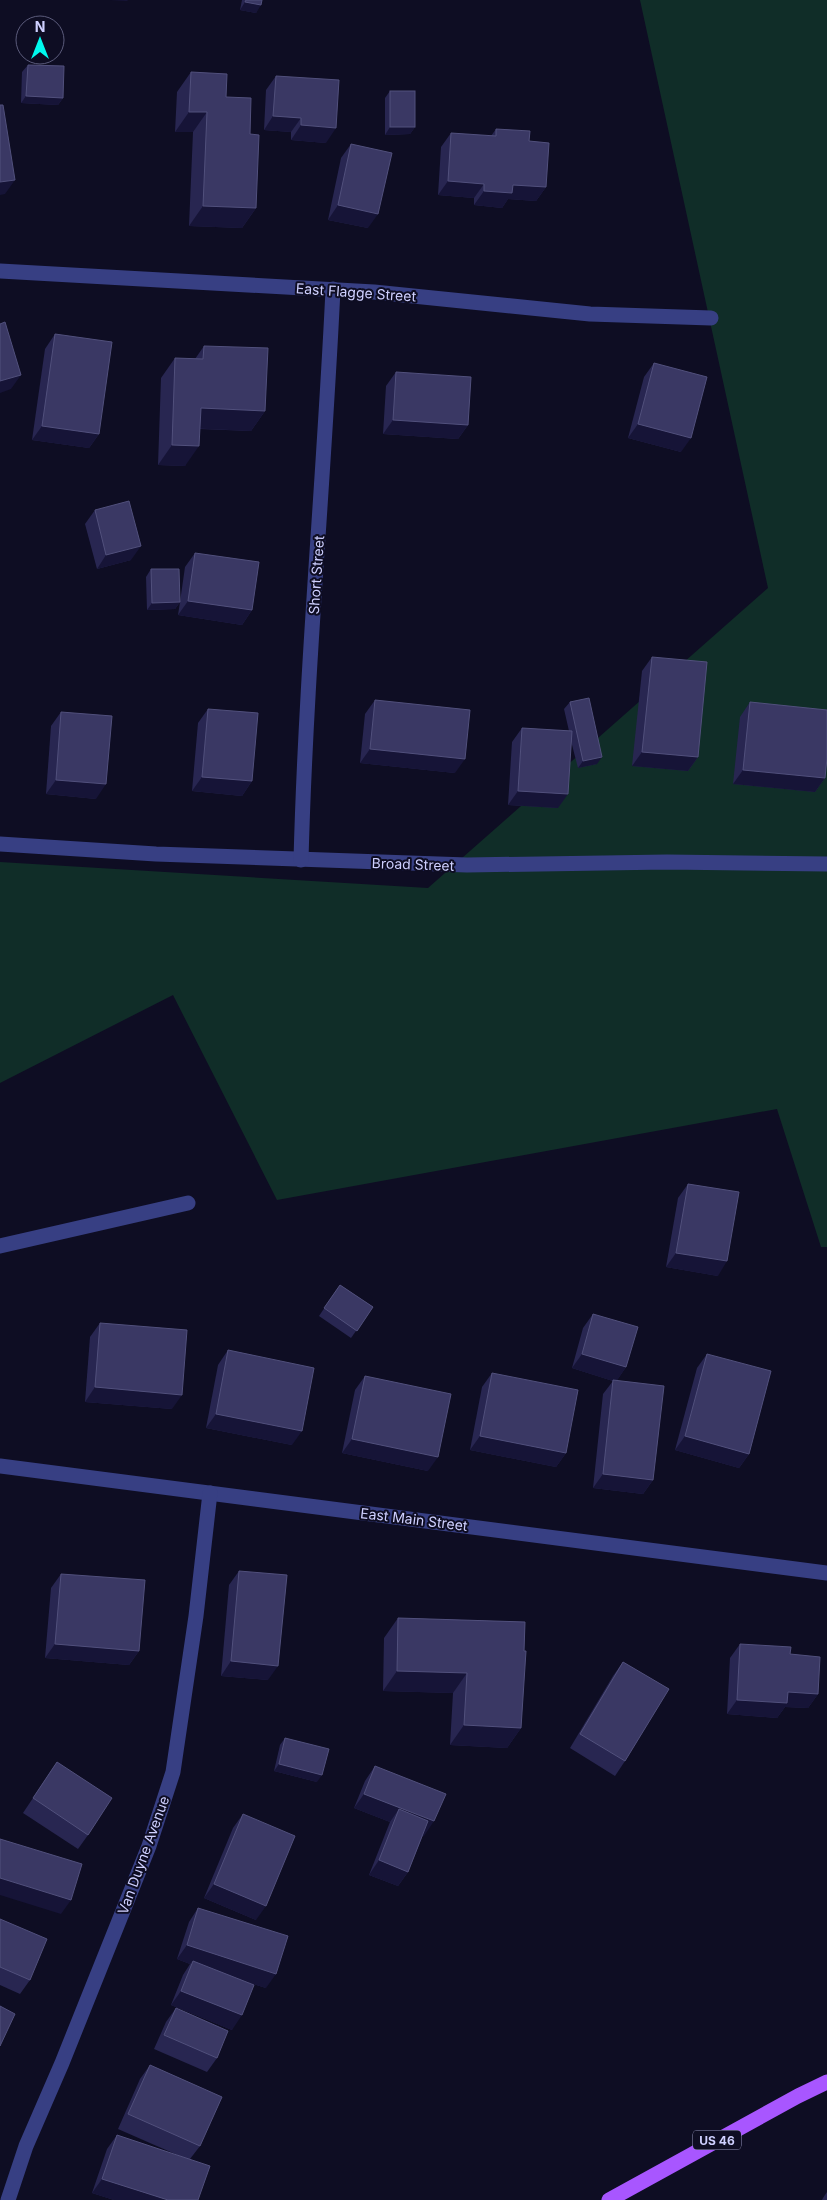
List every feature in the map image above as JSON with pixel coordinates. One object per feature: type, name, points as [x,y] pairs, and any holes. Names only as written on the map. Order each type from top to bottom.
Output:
[{"type":"main road","name":"US 46","points":[[609,2200],[827,2082]]},
{"type":"street","name":"East Flagge Street","points":[[0,271],[333,289],[590,314],[711,318]]},
{"type":"street","name":"Short Street","points":[[301,860],[304,758],[326,442],[333,289]]},
{"type":"street","name":"Broad Street","points":[[0,844],[156,854],[467,865],[667,862],[827,864]]},
{"type":"street","points":[[0,1246],[188,1204]]},
{"type":"street","name":"East Main Street","points":[[0,1466],[827,1573]]},
{"type":"street","name":"Van Duyne Avenue","points":[[8,2200],[26,2146],[62,2063],[148,1846],[173,1772],[196,1616],[210,1493]]},
{"type":"green space","points":[[640,0],[827,0],[827,1247],[821,1247],[777,1109],[277,1200],[173,995],[0,1083],[0,862],[428,888],[768,588]]},
{"type":"building","points":[[246,0],[262,0],[261,5],[245,2]]},
{"type":"building","points":[[28,65],[64,66],[63,98],[26,96]]},
{"type":"building","points":[[191,72],[227,74],[226,97],[251,98],[250,134],[259,135],[256,208],[203,206],[207,112],[189,112]]},
{"type":"building","points":[[276,76],[339,80],[336,128],[301,125],[301,118],[273,116]]},
{"type":"building","points":[[390,91],[415,91],[415,127],[390,127]]},
{"type":"building","points":[[0,105],[3,105],[15,180],[0,182]]},
{"type":"building","points":[[496,129],[530,131],[529,141],[549,143],[546,187],[513,185],[512,193],[484,191],[484,184],[448,181],[451,133],[496,136]]},
{"type":"building","points":[[351,144],[392,153],[378,214],[338,205]]},
{"type":"building","points":[[5,322],[21,375],[0,381],[0,324]]},
{"type":"building","points":[[55,334],[112,342],[99,434],[42,426]]},
{"type":"building","points":[[204,346],[268,348],[265,411],[201,408],[199,446],[172,445],[175,358],[203,359]]},
{"type":"building","points":[[654,363],[707,377],[691,438],[638,424]]},
{"type":"building","points":[[396,372],[471,377],[468,425],[393,420]]},
{"type":"building","points":[[129,501],[141,546],[106,555],[95,510]]},
{"type":"building","points":[[195,553],[259,562],[252,610],[188,601]]},
{"type":"building","points":[[151,569],[179,569],[180,602],[152,603]]},
{"type":"building","points":[[652,657],[707,662],[698,757],[642,752]]},
{"type":"building","points":[[589,698],[602,757],[583,761],[570,702]]},
{"type":"building","points":[[375,700],[470,710],[465,759],[370,749]]},
{"type":"building","points":[[750,702],[827,710],[825,778],[743,770]]},
{"type":"building","points":[[208,709],[258,713],[252,781],[202,777]]},
{"type":"building","points":[[61,712],[112,716],[106,784],[56,780]]},
{"type":"building","points":[[522,728],[572,731],[568,794],[518,791]]},
{"type":"building","points":[[688,1184],[739,1192],[727,1261],[676,1253]]},
{"type":"building","points":[[340,1285],[373,1307],[357,1331],[324,1308]]},
{"type":"building","points":[[593,1314],[638,1327],[626,1367],[582,1354]]},
{"type":"building","points":[[100,1323],[187,1330],[182,1395],[95,1387]]},
{"type":"building","points":[[228,1350],[314,1368],[302,1431],[216,1414]]},
{"type":"building","points":[[707,1354],[771,1371],[749,1454],[685,1436]]},
{"type":"building","points":[[492,1373],[578,1390],[566,1453],[480,1436]]},
{"type":"building","points":[[365,1376],[451,1394],[438,1457],[352,1439]]},
{"type":"building","points":[[613,1380],[664,1386],[653,1480],[603,1474]]},
{"type":"building","points":[[239,1571],[287,1575],[278,1666],[231,1661]]},
{"type":"building","points":[[61,1574],[145,1580],[139,1651],[55,1644]]},
{"type":"building","points":[[398,1618],[525,1622],[524,1651],[526,1651],[521,1728],[464,1725],[467,1673],[397,1671]]},
{"type":"building","points":[[740,1644],[791,1647],[790,1654],[820,1657],[818,1694],[788,1692],[787,1703],[737,1700]]},
{"type":"building","points":[[623,1662],[669,1689],[625,1761],[580,1734]]},
{"type":"building","points":[[285,1738],[329,1749],[322,1775],[279,1764]]},
{"type":"building","points":[[57,1762],[112,1798],[88,1835],[33,1798]]},
{"type":"building","points":[[375,1766],[446,1794],[434,1821],[364,1794]]},
{"type":"building","points":[[399,1809],[428,1821],[408,1872],[379,1860]]},
{"type":"building","points":[[243,1814],[295,1836],[266,1906],[214,1884]]},
{"type":"building","points":[[0,1839],[82,1864],[71,1900],[0,1878]]},
{"type":"building","points":[[198,1908],[288,1936],[276,1974],[187,1945]]},
{"type":"building","points":[[0,1919],[47,1939],[30,1980],[0,1967]]},
{"type":"building","points":[[193,1961],[254,1985],[242,2015],[181,1991]]},
{"type":"building","points":[[0,2006],[15,2014],[0,2046]]},
{"type":"building","points":[[176,2008],[228,2031],[217,2058],[164,2035]]},
{"type":"building","points":[[150,2065],[222,2097],[200,2146],[128,2114]]},
{"type":"building","points":[[117,2135],[210,2166],[198,2200],[168,2200],[102,2179]]}]
